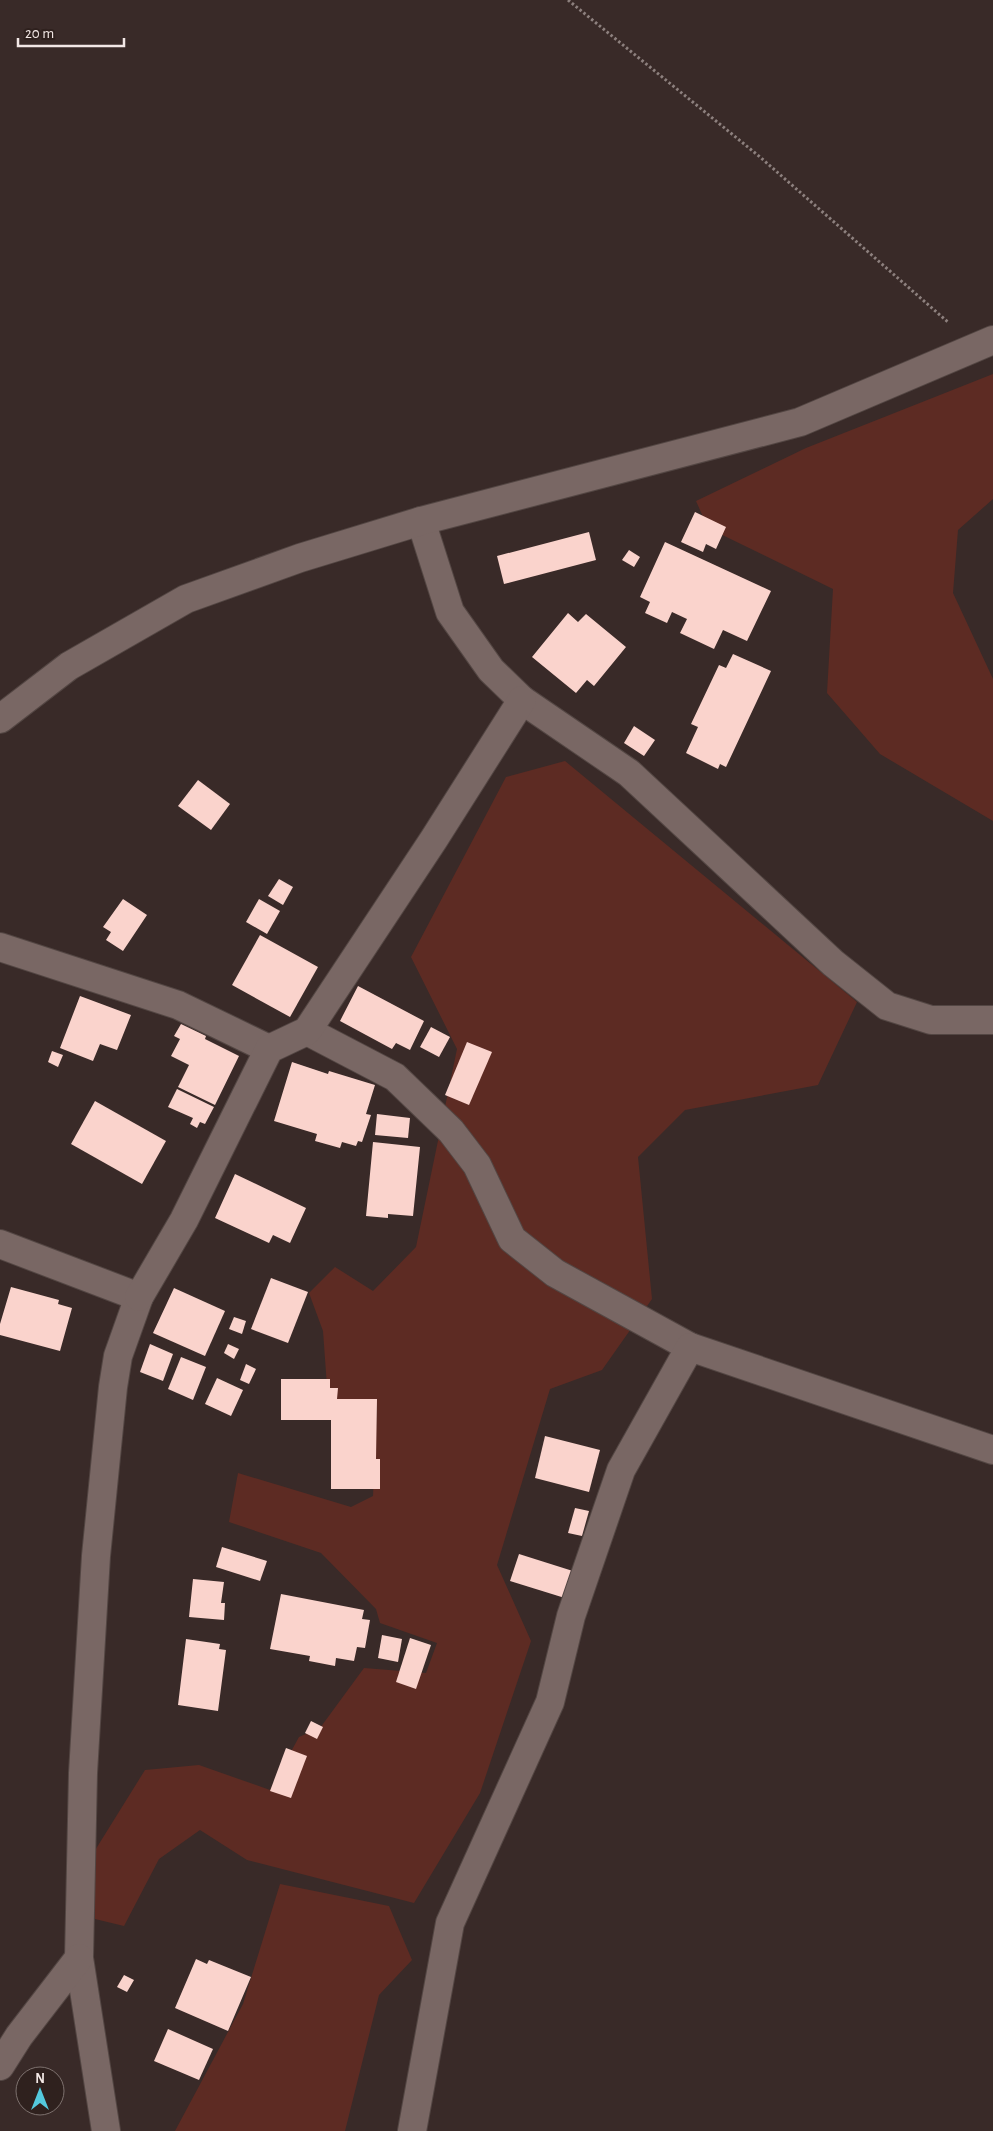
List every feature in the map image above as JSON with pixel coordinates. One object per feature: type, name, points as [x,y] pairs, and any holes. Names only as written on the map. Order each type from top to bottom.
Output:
[{"type":"street","points":[[0,719],[69,666],[186,599],[300,558],[421,521],[800,422],[986,344]]},
{"type":"street","points":[[421,521],[450,612],[491,670],[522,700],[629,773],[833,963],[888,1006],[931,1020],[993,1020]]},
{"type":"street","points":[[106,2131],[79,1958],[83,1773],[96,1556],[118,1356],[139,1297],[184,1220],[269,1049],[307,1031],[434,839],[522,700]]},
{"type":"street","points":[[0,946],[178,1005],[269,1049]]},
{"type":"street","points":[[307,1031],[395,1077],[451,1131],[477,1165],[512,1239],[555,1273],[690,1347],[993,1450]]},
{"type":"street","points":[[0,1244],[139,1297]]},
{"type":"street","points":[[412,2131],[450,1923],[550,1702],[571,1616],[621,1470],[690,1347]]},
{"type":"street","points":[[0,2066],[19,2036],[79,1958]]},
{"type":"path","points":[[568,0],[986,344]]},
{"type":"shaded area","points":[[993,374],[993,499],[958,530],[953,593],[993,679],[993,821],[880,754],[827,693],[833,589],[708,528],[696,501],[806,448]]},
{"type":"shaded area","points":[[565,761],[857,1002],[818,1085],[685,1110],[638,1157],[652,1299],[602,1370],[550,1389],[497,1565],[531,1641],[480,1793],[414,1903],[247,1860],[200,1830],[159,1859],[124,1926],[95,1919],[94,1852],[145,1770],[199,1765],[270,1790],[299,1737],[320,1728],[364,1668],[426,1673],[437,1643],[380,1623],[376,1609],[321,1553],[229,1522],[238,1473],[351,1507],[373,1496],[377,1406],[328,1400],[323,1331],[309,1293],[335,1267],[373,1291],[416,1247],[457,1049],[411,957],[506,777]]},
{"type":"shaded area","points":[[280,1884],[389,1906],[412,1960],[379,1995],[345,2131],[175,2131],[243,2004]]},
{"type":"building","points":[[695,512],[726,527],[716,549],[706,544],[703,552],[681,542]]},
{"type":"building","points":[[589,532],[596,560],[504,584],[497,556]]},
{"type":"building","points":[[665,542],[771,591],[747,641],[723,630],[714,649],[680,633],[687,619],[672,612],[667,623],[645,613],[650,602],[640,597]]},
{"type":"building","points":[[629,550],[640,557],[634,567],[622,560]]},
{"type":"building","points":[[568,613],[578,622],[586,614],[626,647],[594,686],[587,680],[576,693],[532,657]]},
{"type":"building","points":[[733,654],[771,671],[726,767],[720,764],[718,769],[686,753],[698,727],[691,724],[719,665],[726,668]]},
{"type":"building","points":[[634,726],[655,740],[644,756],[624,743]]},
{"type":"building","points":[[198,780],[230,804],[211,830],[178,806]]},
{"type":"building","points":[[279,879],[293,887],[283,905],[268,896]]},
{"type":"building","points":[[123,899],[147,915],[123,951],[106,940],[111,932],[103,927]]},
{"type":"building","points":[[259,899],[280,911],[267,934],[246,922]]},
{"type":"building","points":[[260,935],[318,967],[290,1017],[232,985]]},
{"type":"building","points":[[358,986],[424,1021],[410,1050],[396,1043],[392,1049],[340,1021]]},
{"type":"building","points":[[80,996],[131,1015],[117,1050],[100,1044],[93,1061],[60,1048]]},
{"type":"building","points":[[181,1024],[206,1036],[205,1039],[239,1056],[215,1105],[178,1087],[189,1065],[171,1056],[180,1039],[174,1036]]},
{"type":"building","points":[[431,1027],[450,1037],[439,1057],[420,1047]]},
{"type":"building","points":[[467,1042],[492,1052],[469,1105],[445,1095]]},
{"type":"building","points":[[52,1051],[63,1055],[58,1067],[48,1062]]},
{"type":"building","points":[[292,1062],[328,1074],[329,1071],[375,1085],[366,1114],[371,1115],[362,1142],[358,1141],[356,1146],[342,1142],[340,1148],[315,1141],[317,1134],[274,1121]]},
{"type":"building","points":[[177,1089],[214,1107],[205,1124],[200,1122],[197,1128],[190,1124],[193,1118],[168,1107]]},
{"type":"building","points":[[95,1101],[166,1141],[142,1184],[71,1144]]},
{"type":"building","points":[[377,1114],[410,1118],[408,1138],[375,1135]]},
{"type":"building","points":[[373,1142],[420,1147],[413,1216],[388,1214],[388,1218],[366,1216]]},
{"type":"building","points":[[235,1174],[306,1208],[290,1243],[273,1235],[269,1243],[215,1218]]},
{"type":"building","points":[[271,1278],[308,1292],[288,1343],[251,1329]]},
{"type":"building","points":[[11,1287],[59,1300],[58,1304],[72,1308],[60,1351],[0,1335],[0,1324]]},
{"type":"building","points":[[174,1288],[225,1311],[205,1356],[153,1333]]},
{"type":"building","points":[[234,1317],[246,1321],[242,1334],[229,1329]]},
{"type":"building","points":[[150,1344],[173,1354],[163,1381],[140,1372]]},
{"type":"building","points":[[228,1344],[239,1349],[234,1359],[224,1353]]},
{"type":"building","points":[[181,1357],[206,1367],[193,1400],[168,1389]]},
{"type":"building","points":[[246,1364],[256,1369],[249,1384],[240,1380]]},
{"type":"building","points":[[217,1378],[243,1390],[231,1416],[205,1404]]},
{"type":"building","points":[[281,1379],[330,1379],[330,1388],[338,1388],[337,1399],[377,1399],[376,1459],[380,1459],[380,1489],[331,1489],[331,1420],[281,1420]]},
{"type":"building","points":[[545,1436],[600,1450],[589,1492],[535,1478]]},
{"type":"building","points":[[575,1508],[589,1511],[582,1536],[568,1533]]},
{"type":"building","points":[[222,1547],[267,1561],[260,1581],[216,1567]]},
{"type":"building","points":[[519,1554],[576,1572],[568,1599],[510,1581]]},
{"type":"building","points":[[193,1579],[224,1582],[221,1603],[225,1603],[224,1620],[189,1617]]},
{"type":"building","points":[[281,1594],[364,1610],[362,1619],[370,1620],[365,1648],[357,1647],[354,1661],[336,1658],[335,1666],[309,1661],[310,1656],[270,1649]]},
{"type":"building","points":[[382,1635],[402,1639],[398,1662],[378,1658]]},
{"type":"building","points":[[410,1638],[431,1645],[416,1689],[396,1682]]},
{"type":"building","points":[[186,1639],[220,1644],[219,1649],[226,1650],[218,1711],[178,1705]]},
{"type":"building","points":[[311,1721],[323,1727],[317,1739],[305,1733]]},
{"type":"building","points":[[286,1748],[307,1756],[291,1798],[270,1791]]},
{"type":"building","points":[[196,1959],[207,1964],[209,1960],[251,1977],[228,2031],[175,2008]]},
{"type":"building","points":[[124,1975],[134,1980],[127,1992],[117,1987]]},
{"type":"building","points":[[168,2029],[213,2049],[199,2080],[154,2061]]}]
